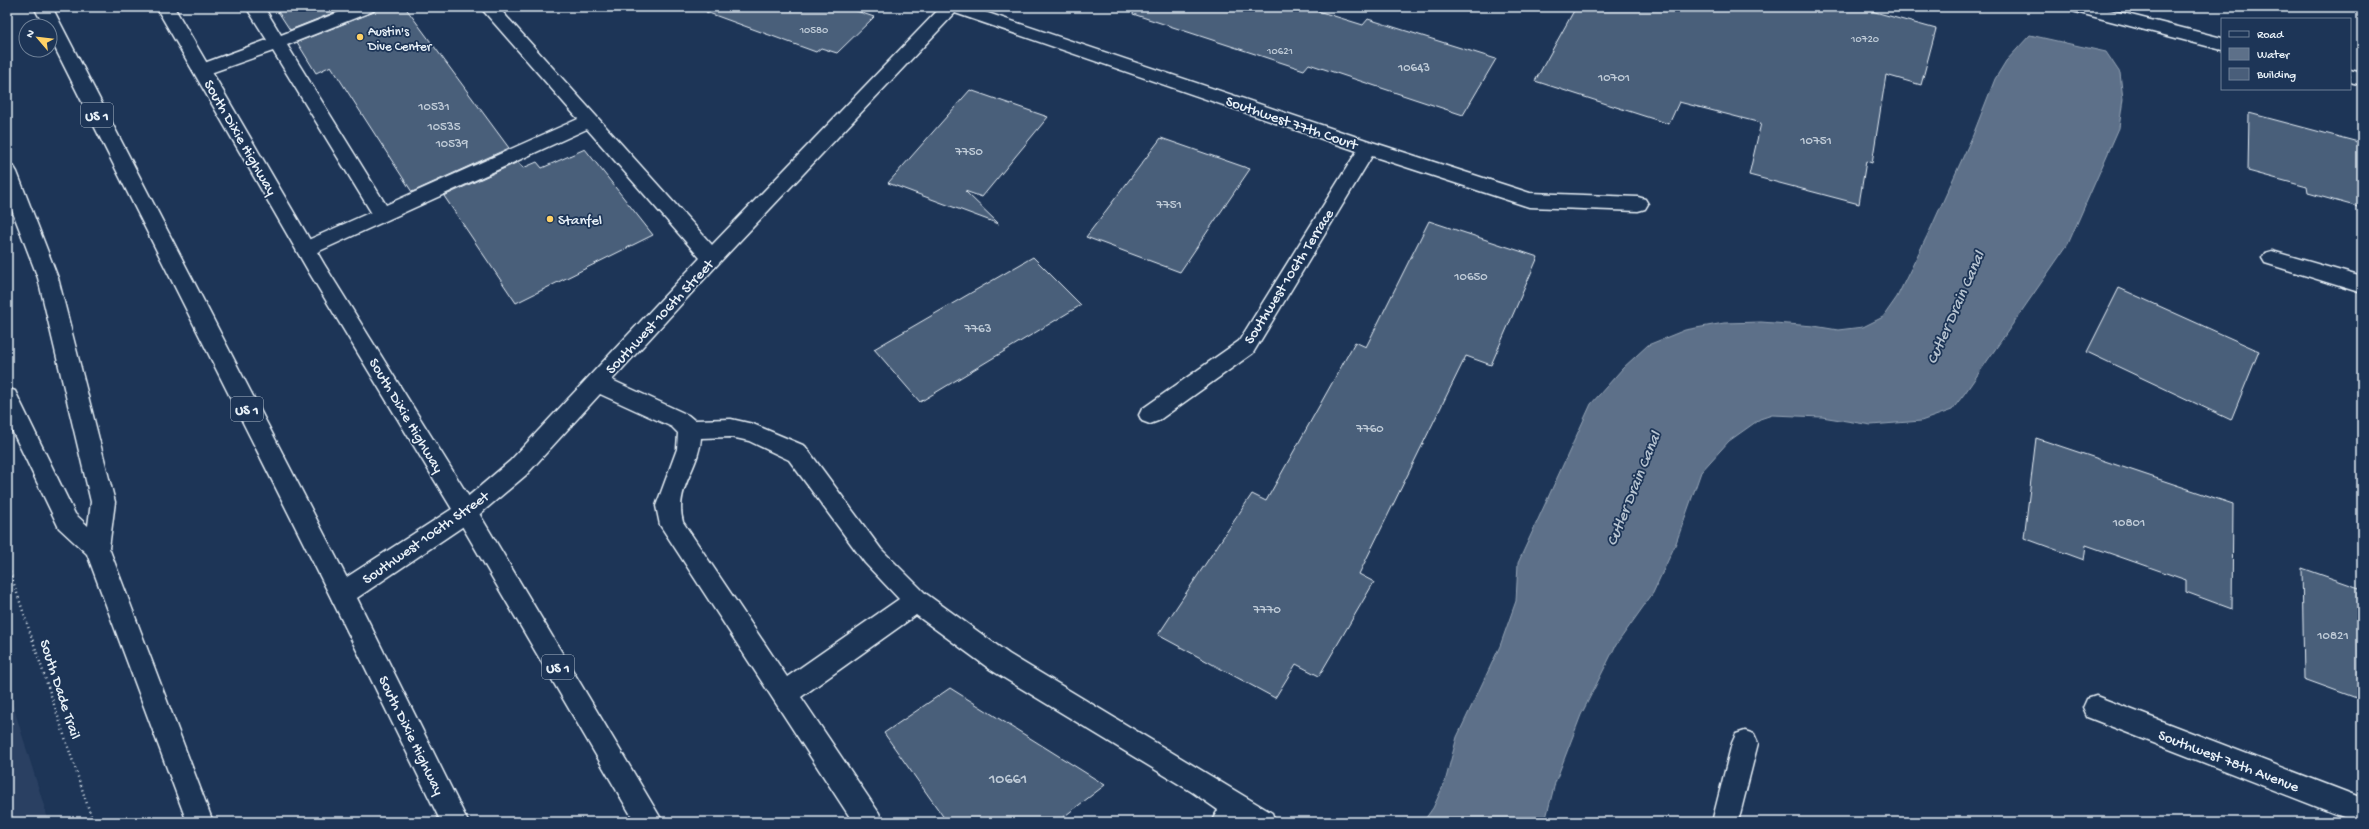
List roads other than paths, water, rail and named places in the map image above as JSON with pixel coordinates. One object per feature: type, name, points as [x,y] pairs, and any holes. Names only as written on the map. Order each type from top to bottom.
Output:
[{"type":"main road","name":"South Dixie Highway","points":[[43,7],[342,594],[455,822]]},
{"type":"main road","name":"South Dixie Highway","points":[[165,7],[306,249],[466,512],[650,822]]},
{"type":"main road","points":[[254,7],[383,215]]},
{"type":"main road","points":[[202,70],[277,43],[367,7]]},
{"type":"main road","points":[[489,7],[712,258]]},
{"type":"main road","name":"Southwest 106th Street","points":[[342,594],[466,512],[518,468],[712,258],[952,7]]},
{"type":"main road","name":"Southwest 77th Court","points":[[952,7],[1368,148],[1529,200],[1638,204]]},
{"type":"main road","points":[[2078,7],[2221,44]]},
{"type":"main road","points":[[2351,76],[2362,79]]},
{"type":"main road","points":[[306,249],[589,121]]},
{"type":"main road","name":"Southwest 106th Terrace","points":[[1150,415],[1246,347],[1368,148]]},
{"type":"main road","points":[[7,172],[48,278],[103,502],[97,548]]},
{"type":"main road","points":[[2272,258],[2362,285]]},
{"type":"main road","points":[[597,383],[680,421],[690,429],[731,428],[753,433],[797,453],[873,556],[916,601],[1000,662],[1201,783],[1242,818]]},
{"type":"main road","points":[[7,397],[67,521],[97,548],[200,822]]},
{"type":"main road","points":[[690,429],[691,438],[674,484],[668,508],[672,525],[869,822]]},
{"type":"main road","points":[[784,694],[916,601]]},
{"type":"main road","name":"Southwest 78th Avenue","points":[[2096,708],[2362,811]]},
{"type":"main road","points":[[1725,822],[1745,742]]},
{"type":"water","name":"Cutler Drain Canal","points":[[2030,35],[2106,52],[2120,73],[2123,99],[2119,128],[2068,244],[1952,410],[1921,421],[1871,425],[1822,417],[1772,415],[1760,419],[1729,441],[1701,472],[1676,543],[1653,593],[1616,645],[1581,715],[1555,783],[1545,822],[1423,822],[1433,808],[1445,782],[1457,737],[1500,646],[1516,601],[1518,563],[1591,404],[1623,368],[1648,345],[1685,330],[1724,323],[1761,322],[1814,326],[1838,330],[1863,327],[1883,317],[1897,297],[1931,228],[1973,135],[1995,79],[2006,61]]},
{"type":"place","name":"Austin's Dive Center","points":[[360,37]]},
{"type":"place","name":"Stanfel","points":[[550,219]]}]
